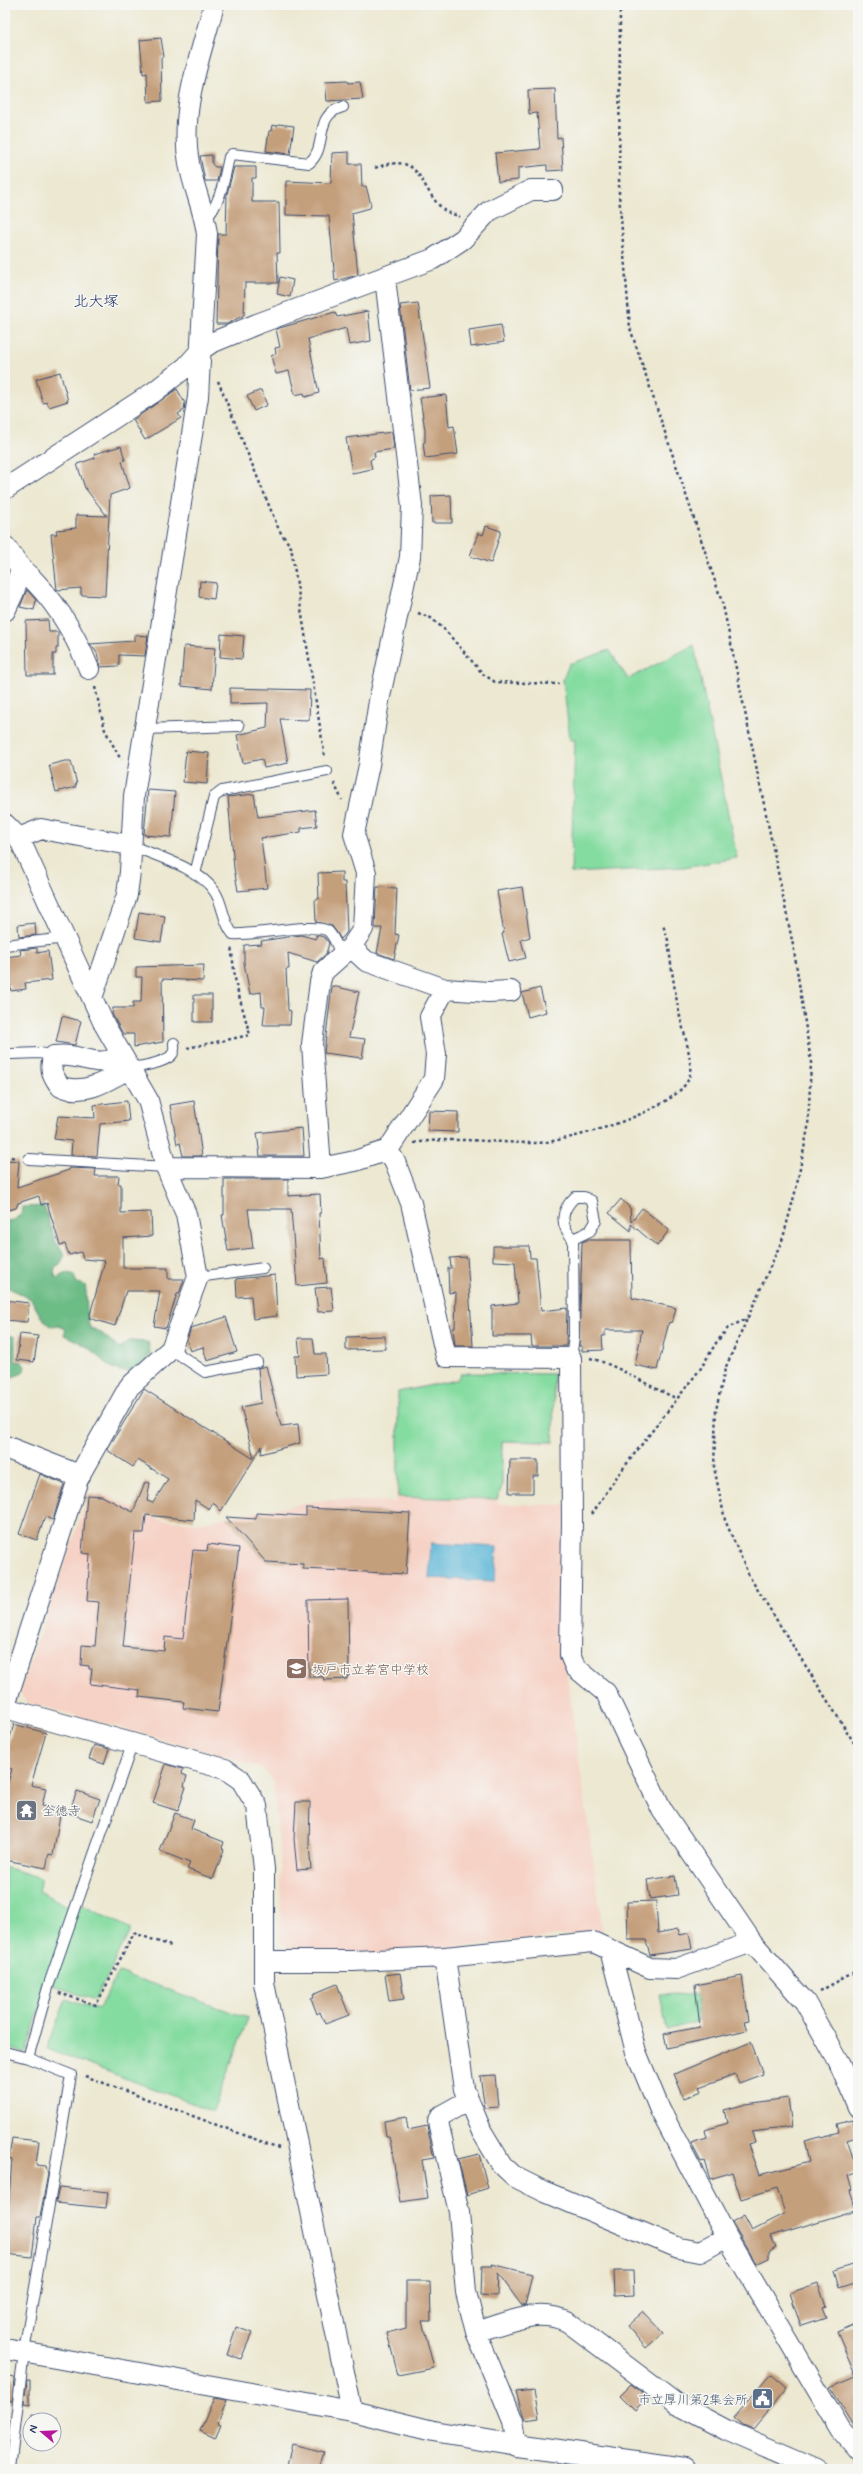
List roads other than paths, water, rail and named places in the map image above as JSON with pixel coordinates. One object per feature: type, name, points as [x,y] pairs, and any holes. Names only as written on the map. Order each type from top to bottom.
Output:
[{"type":"street","points":[[93,995],[126,895],[130,872],[130,845],[136,777],[198,398],[202,356],[200,335],[207,234],[205,220],[189,163],[186,131],[191,97],[214,5]]},
{"type":"street","points":[[5,489],[154,392],[202,356],[257,324],[386,278],[433,259],[463,239],[472,227],[489,211],[531,190],[552,190]]},
{"type":"street","points":[[321,1168],[312,1044],[323,972],[346,951],[363,929],[366,917],[366,873],[354,834],[369,765],[378,701],[410,557],[412,506],[386,278]]},
{"type":"street","points":[[5,546],[21,568],[40,586],[61,612],[77,639],[89,669]]},
{"type":"street","points":[[5,610],[14,592],[21,568]]},
{"type":"street","points":[[5,824],[19,838],[93,995],[104,1024],[148,1100],[166,1167],[186,1214],[198,1277],[171,1349],[129,1387],[79,1476],[5,1706],[132,1745],[225,1769],[241,1780],[250,1792],[257,1806],[264,1869],[264,1984],[352,2411]]},
{"type":"street","points":[[19,838],[41,829],[130,845]]},
{"type":"street","points":[[346,951],[366,961],[445,989],[488,992],[511,991]]},
{"type":"street","points":[[166,1167],[321,1168],[355,1162],[390,1152],[434,1079],[436,1054],[430,1017],[445,989]]},
{"type":"street","points":[[73,1055],[100,1063],[112,1061],[126,1062],[101,1084],[71,1090],[61,1087],[51,1072],[51,1062],[54,1056],[73,1055]]},
{"type":"street","points":[[390,1152],[411,1203],[446,1357],[571,1358],[572,1521],[570,1655],[575,1667],[606,1693],[662,1810],[752,1942],[805,2002],[838,2061],[858,2107]]},
{"type":"street","points":[[5,1446],[79,1476]]},
{"type":"street","points":[[264,1961],[354,1961],[445,1957],[593,1942],[650,1968],[676,1969],[752,1942]]},
{"type":"street","points":[[610,1950],[636,2052],[660,2110],[727,2237],[841,2430],[858,2450]]},
{"type":"street","points":[[445,1957],[464,2089],[490,2148],[502,2165],[515,2177],[680,2248],[700,2252],[727,2237]]},
{"type":"street","points":[[469,2100],[442,2115],[438,2122],[459,2212],[466,2292],[476,2332],[513,2421],[517,2445]]},
{"type":"street","points":[[476,2332],[535,2315],[555,2316],[568,2322],[675,2403],[726,2430],[816,2469]]},
{"type":"street","points":[[15,2351],[352,2411],[433,2431],[517,2445],[685,2469]]},
{"type":"lane","points":[[205,220],[213,212],[222,189],[229,157],[232,154],[309,163],[314,159],[327,115],[332,110],[343,107]]},
{"type":"lane","points":[[144,729],[239,726]]},
{"type":"lane","points":[[195,874],[214,797],[229,790],[327,771]]},
{"type":"lane","points":[[130,845],[179,864],[195,874],[215,892],[224,921],[233,934],[248,935],[307,928],[323,929],[329,932],[346,951]]},
{"type":"lane","points":[[5,945],[66,938]]},
{"type":"lane","points":[[126,1062],[157,1062],[171,1056],[174,1048]]},
{"type":"lane","points":[[11,1054],[40,1053],[54,1056]]},
{"type":"lane","points":[[29,1159],[105,1166],[166,1167]]},
{"type":"lane","points":[[571,1358],[574,1337],[573,1239]]},
{"type":"lane","points":[[198,1277],[263,1268]]},
{"type":"lane","points":[[171,1349],[205,1372],[257,1362]]},
{"type":"lane","points":[[28,2058],[48,1989],[132,1745]]},
{"type":"lane","points":[[5,2052],[28,2058],[71,2075],[15,2351],[10,2469]]},
{"type":"water","points":[[431,1543],[497,1547],[495,1581],[429,1578]]},
{"type":"place","name":"坂戸市立若宮中学校","points":[[297,1669]]},
{"type":"place","name":"全徳寺","points":[[26,1810]]},
{"type":"place","name":"市立厚川第2集会所","points":[[763,2399]]},
{"type":"district","name":"北大塚","points":[[96,301]]}]
